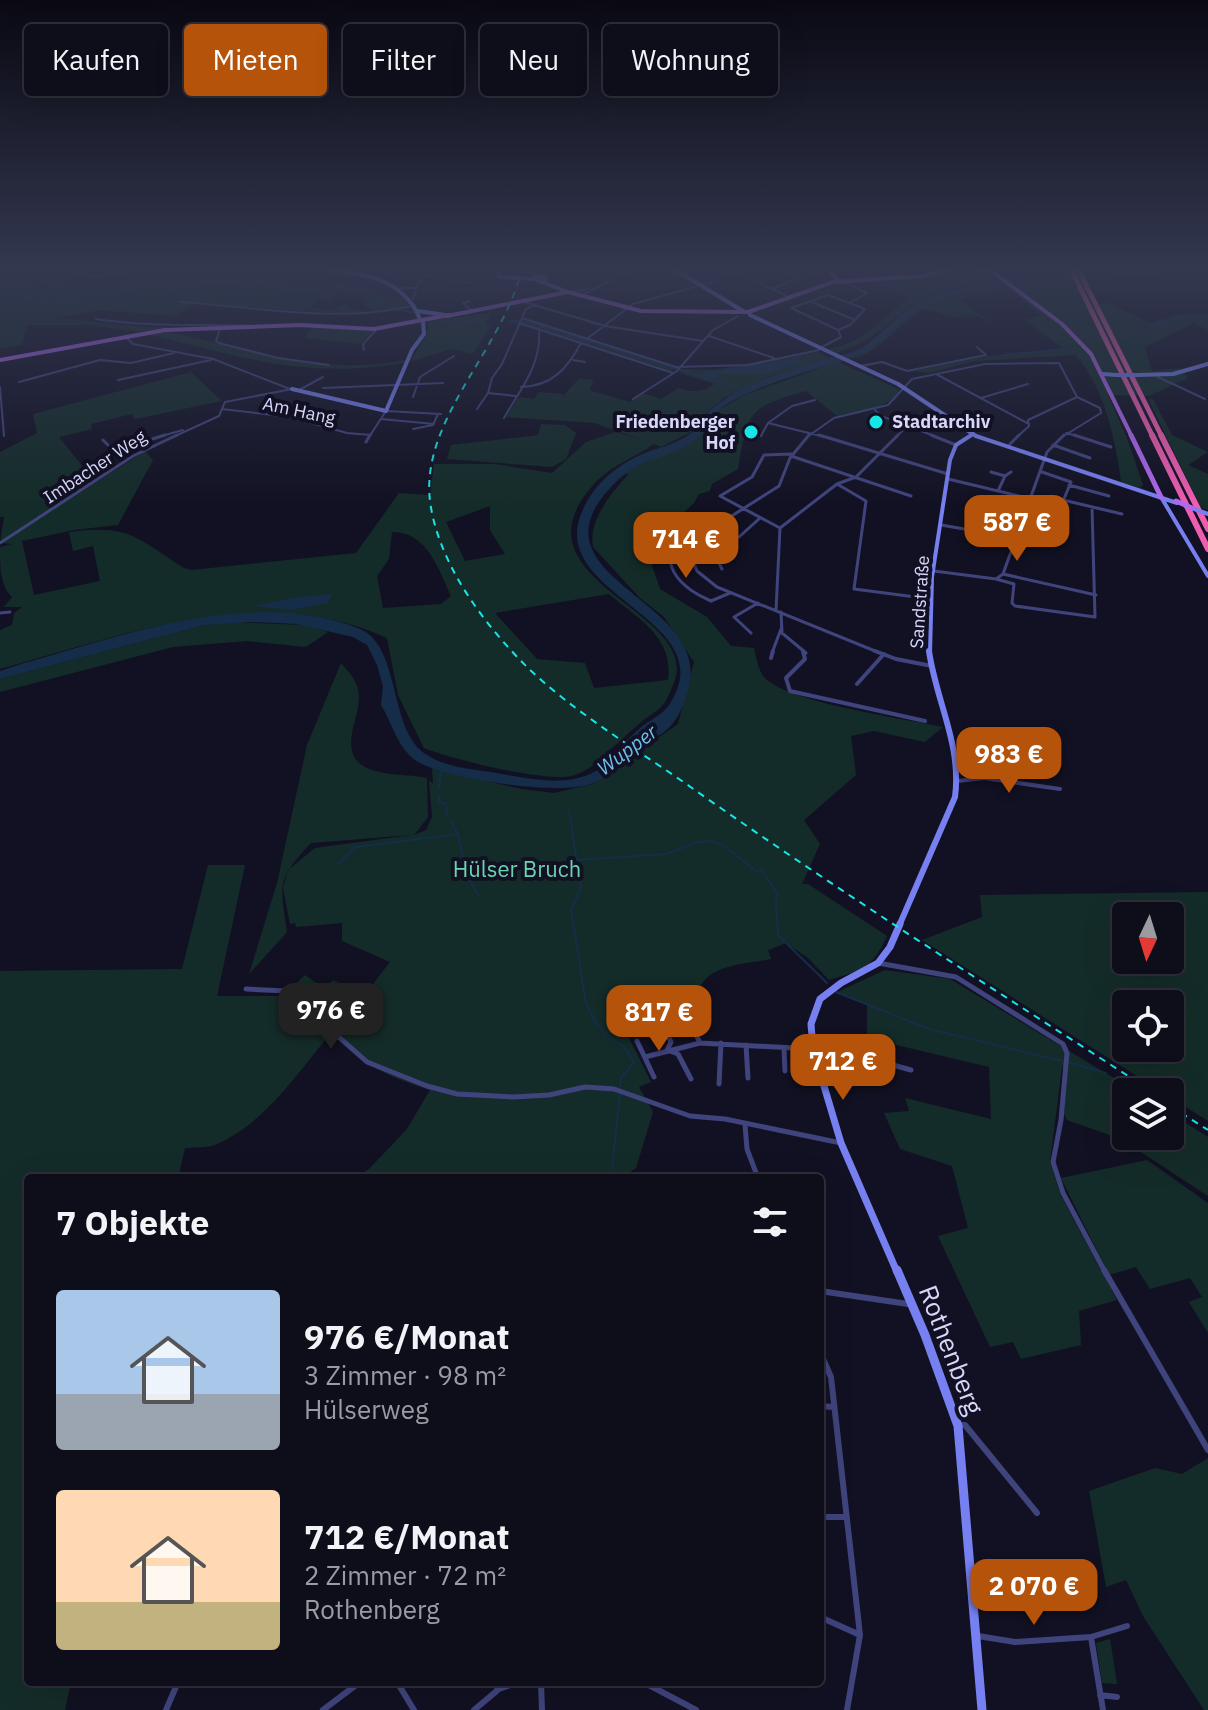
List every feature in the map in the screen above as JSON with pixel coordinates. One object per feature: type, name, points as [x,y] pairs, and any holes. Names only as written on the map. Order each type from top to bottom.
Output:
[{"type":"highway","points":[[1112,347],[1208,549]]},
{"type":"highway","points":[[1115,347],[1208,529]]},
{"type":"main road","points":[[0,360],[65,347]]},
{"type":"main road","points":[[1084,347],[1103,374],[1161,497]]},
{"type":"main road","points":[[1107,384],[1117,375]]},
{"type":"main road","points":[[1153,483],[1177,502],[1192,508]]},
{"type":"street","points":[[148,347],[213,359],[277,387],[386,411],[440,414],[434,424],[413,429]]},
{"type":"street","points":[[234,347],[287,360],[329,365]]},
{"type":"street","points":[[366,442],[386,411],[414,347]]},
{"type":"street","points":[[477,409],[509,347]]},
{"type":"street","points":[[504,418],[538,356],[538,347]]},
{"type":"street","points":[[521,387],[534,387],[560,375],[579,347]]},
{"type":"street","points":[[595,347],[677,370],[712,369],[776,359],[823,347]]},
{"type":"street","points":[[612,347],[677,370]]},
{"type":"street","points":[[633,399],[677,370],[698,347]]},
{"type":"street","points":[[740,347],[776,359]]},
{"type":"street","points":[[815,347],[904,389],[973,434],[1177,502]]},
{"type":"street","points":[[858,367],[882,362],[914,370],[986,355],[977,347]]},
{"type":"street","points":[[19,382],[100,360],[131,363],[176,352]]},
{"type":"street","points":[[413,397],[417,383],[426,373],[454,356]]},
{"type":"street","points":[[118,380],[213,359]]},
{"type":"street","points":[[573,360],[585,362]]},
{"type":"street","points":[[901,396],[912,379],[991,361],[1059,363],[1077,397],[1100,408],[1101,413],[1066,433],[1047,452],[1003,574],[996,579]]},
{"type":"street","points":[[1103,374],[1168,375],[1208,364]]},
{"type":"street","points":[[935,373],[1029,424]]},
{"type":"street","points":[[299,390],[323,377]]},
{"type":"street","points":[[1158,377],[1205,399]]},
{"type":"street","points":[[323,388],[443,383]]},
{"type":"street","points":[[978,399],[1028,384]]},
{"type":"street","points":[[0,387],[4,436]]},
{"type":"street","name":"Imbacher Weg","points":[[0,543],[133,456],[219,416],[229,401],[292,389]]},
{"type":"street","points":[[488,393],[516,396]]},
{"type":"street","points":[[914,395],[901,396],[875,410],[827,421],[791,455],[786,475],[778,487],[745,509],[716,523],[696,542],[690,556],[697,572],[730,593],[884,654],[932,666]]},
{"type":"street","points":[[1010,444],[1029,424],[1028,420],[1077,397]]},
{"type":"street","points":[[761,436],[768,423],[792,406],[815,400]]},
{"type":"street","name":"Am Hang","points":[[222,409],[289,417],[347,433],[371,435]]},
{"type":"street","points":[[875,410],[881,416]]},
{"type":"street","points":[[863,413],[881,416],[956,445],[973,434]]},
{"type":"street","points":[[381,419],[434,424]]},
{"type":"street","points":[[768,423],[948,477],[1061,506],[1071,482],[1042,472]]},
{"type":"street","points":[[780,528],[837,484],[856,477],[907,426]]},
{"type":"street","points":[[103,440],[114,451],[193,428]]},
{"type":"street","points":[[1066,433],[1111,447]]},
{"type":"street","name":"Sandstraße","points":[[878,963],[897,932],[948,813],[958,781],[957,760],[932,666],[928,632],[948,477],[956,445]]},
{"type":"street","points":[[1053,445],[1090,458]]},
{"type":"street","points":[[780,528],[720,496],[752,477],[764,455],[791,455],[911,496]]},
{"type":"street","points":[[991,472],[1005,476]]},
{"type":"street","points":[[998,491],[1005,476],[1011,472]]},
{"type":"street","points":[[1134,489],[1147,489],[1153,483]]},
{"type":"street","points":[[837,484],[866,501],[854,589],[931,599]]},
{"type":"street","points":[[1069,485],[1109,496]]},
{"type":"street","points":[[1161,497],[1208,576]]},
{"type":"street","points":[[1063,500],[1122,514]]},
{"type":"street","points":[[934,571],[1014,584],[1012,603],[1015,606],[1095,617],[1092,507]]},
{"type":"street","points":[[1192,508],[1208,514]]},
{"type":"street","points":[[974,517],[975,511],[1024,520]]},
{"type":"street","points":[[739,537],[760,518]]},
{"type":"street","points":[[941,525],[1016,538]]},
{"type":"street","points":[[780,528],[778,611],[781,629],[806,653],[805,659],[786,678],[790,691],[925,721]]},
{"type":"street","points":[[722,569],[715,555],[696,542],[674,537],[667,554],[670,569],[688,589],[710,601],[718,601],[730,593]]},
{"type":"street","points":[[1003,574],[1096,595]]},
{"type":"street","points":[[751,633],[734,617],[758,603]]},
{"type":"street","points":[[0,613],[10,612]]},
{"type":"street","points":[[771,658],[777,633],[781,629]]},
{"type":"street","points":[[857,684],[884,654]]},
{"type":"street","points":[[958,781],[984,778],[1060,789]]},
{"type":"street","points":[[878,963],[956,977],[1063,1044],[1067,1053],[1061,1120],[1053,1162],[1063,1193],[1133,1323],[1208,1450]]},
{"type":"street","name":"Rothenberg","points":[[878,963],[841,983],[820,999],[811,1024],[813,1049],[841,1143],[911,1303],[958,1426],[982,1710]]},
{"type":"street","points":[[246,989],[287,991],[367,1062],[427,1086],[457,1094],[513,1097],[549,1095],[585,1087],[614,1089],[690,1116],[841,1143]]},
{"type":"street","points":[[686,1013],[700,1043]]},
{"type":"street","points":[[662,1023],[671,1042],[667,1050]]},
{"type":"street","points":[[637,1041],[654,1077]]},
{"type":"street","points":[[645,1057],[700,1043],[813,1049]]},
{"type":"street","points":[[719,1084],[721,1043]]},
{"type":"street","points":[[746,1045],[748,1078]]},
{"type":"street","points":[[784,1048],[785,1071]]},
{"type":"street","points":[[667,1050],[678,1054],[691,1079]]},
{"type":"street","points":[[801,1074],[893,1065],[911,1070]]},
{"type":"street","points":[[745,1125],[747,1149],[756,1174]]},
{"type":"street","points":[[824,1292],[893,1304],[911,1303]]},
{"type":"street","points":[[824,1361],[831,1377],[860,1635],[847,1710]]},
{"type":"street","points":[[824,1406],[834,1407]]},
{"type":"street","points":[[958,1426],[965,1425],[1037,1513]]},
{"type":"street","points":[[824,1517],[845,1517]]},
{"type":"street","points":[[824,1619],[860,1635]]},
{"type":"street","points":[[976,1635],[1015,1642],[1091,1637],[1127,1626]]},
{"type":"street","points":[[1091,1637],[1103,1710]]},
{"type":"street","points":[[166,1710],[176,1686]]},
{"type":"street","points":[[323,1710],[355,1686]]},
{"type":"street","points":[[399,1686],[414,1710]]},
{"type":"street","points":[[496,1686],[499,1689]]},
{"type":"street","points":[[474,1710],[499,1689],[508,1686]]},
{"type":"street","points":[[541,1686],[542,1710]]},
{"type":"street","points":[[653,1686],[696,1710]]},
{"type":"street","points":[[1100,1695],[1117,1697]]},
{"type":"green space","points":[[200,347],[231,347],[312,363],[341,365],[406,360],[404,363],[368,368],[334,369],[243,357]]},
{"type":"green space","points":[[419,347],[478,347],[473,354],[451,349],[410,362]]},
{"type":"green space","points":[[595,347],[609,347],[674,367],[669,371]]},
{"type":"green space","points":[[838,347],[850,347],[836,353],[828,349]]},
{"type":"green space","points":[[870,347],[876,347],[859,357],[848,359]]},
{"type":"green space","points":[[1061,347],[1145,347],[1152,371],[1181,368],[1188,378],[1149,396],[1108,395],[1127,438],[1143,485],[1140,488],[1121,482],[1107,415],[1094,383],[1076,355],[974,361],[930,373],[913,371],[988,356],[1064,349]]},
{"type":"green space","points":[[818,352],[830,358],[771,376],[724,398],[698,420],[691,432],[661,447],[654,444],[608,472],[594,484],[573,518],[573,547],[589,571],[662,636],[675,659],[673,685],[664,704],[581,773],[558,777],[519,773],[424,748],[398,695],[387,638],[340,622],[292,614],[242,614],[193,619],[144,629],[0,669],[0,630],[12,625],[14,613],[22,607],[4,607],[12,597],[3,581],[0,547],[12,544],[1,543],[145,451],[153,460],[118,525],[74,530],[22,541],[34,595],[100,581],[93,546],[73,551],[69,532],[106,530],[131,535],[192,570],[356,553],[399,493],[430,495],[434,464],[494,464],[552,473],[586,442],[615,432],[642,440],[594,423],[506,417],[519,397],[534,399],[539,392],[564,394],[563,398],[580,378],[594,380],[589,390],[630,402],[643,393],[661,399],[678,388],[697,391],[714,384],[678,372],[683,369],[714,370]],"holes":[[[490,506],[490,530],[505,554],[465,561],[446,522]],[[392,532],[414,538],[430,554],[451,596],[441,604],[383,608],[377,576],[389,559]],[[609,594],[660,640],[668,665],[668,680],[594,688],[585,663],[537,659],[495,613]]]},
{"type":"green space","name":"Hülser Bruch","points":[[838,362],[900,390],[881,405],[837,416],[806,391],[761,408],[748,423],[738,469],[712,484],[710,491],[699,494],[694,503],[657,538],[656,547],[648,553],[660,589],[707,617],[731,646],[754,648],[762,674],[776,686],[820,702],[943,727],[925,742],[874,731],[851,736],[856,775],[804,820],[820,844],[802,884],[808,884],[887,936],[876,956],[865,967],[829,980],[808,958],[786,943],[768,950],[771,959],[728,967],[709,976],[698,993],[686,997],[674,993],[675,1003],[660,1012],[648,997],[655,992],[670,992],[655,990],[645,994],[652,1017],[625,1030],[651,1082],[639,1087],[653,1112],[636,1168],[628,1174],[361,1174],[407,1129],[430,1090],[376,1069],[331,1033],[279,1096],[249,1125],[215,1145],[185,1148],[179,1174],[24,1174],[24,1686],[70,1686],[65,1710],[0,1710],[0,971],[182,969],[208,865],[245,865],[217,996],[281,996],[321,1025],[285,993],[305,975],[324,988],[333,980],[366,993],[390,962],[342,941],[342,923],[296,927],[295,923],[290,924],[283,888],[287,873],[283,883],[282,893],[287,932],[249,974],[277,883],[307,745],[341,663],[353,678],[359,696],[351,744],[357,761],[379,772],[427,778],[428,817],[414,835],[426,830],[432,817],[429,781],[433,783],[432,768],[521,789],[554,793],[592,784],[678,724],[694,662],[664,617],[640,598],[593,547],[597,518],[628,475],[626,471],[694,441],[715,412],[745,395]],"holes":[[[411,835],[315,848],[290,868],[311,843]]]},
{"type":"green space","points":[[191,372],[222,401],[135,419],[132,414],[91,424],[92,429],[59,437],[87,472],[104,472],[66,501],[0,542],[4,517],[0,517],[0,452],[37,433],[33,414]]},
{"type":"green space","points":[[1148,399],[1153,399],[1172,435],[1208,452],[1188,465],[1208,474],[1208,510],[1201,508]]},
{"type":"green space","points":[[541,424],[565,425],[576,433],[566,459],[552,467],[447,459],[451,445],[538,435]]},
{"type":"green space","points":[[230,622],[306,625],[328,632],[306,647],[247,641],[173,647],[0,692],[0,679],[205,625]]},
{"type":"green space","points":[[1208,892],[1208,1121],[1184,1106],[1184,1078],[1140,1078],[1115,1062],[1184,1062],[1184,990],[1112,990],[1112,1060],[922,940],[982,917],[980,895]]},
{"type":"green space","points":[[885,970],[950,979],[1114,1078],[1112,1136],[1067,1120],[1064,1114],[1068,1069],[1062,1067],[1050,1162],[1061,1196],[1117,1300],[1079,1311],[1081,1345],[1021,1359],[1013,1342],[990,1347],[938,1236],[968,1228],[952,1166],[900,1149],[884,1113],[909,1111],[905,1098],[991,1119],[989,1067],[867,1038],[867,1005],[835,993]]},
{"type":"green space","points":[[1184,1122],[1208,1137],[1208,1196],[1138,1150],[1184,1150]]},
{"type":"green space","points":[[1147,1160],[1208,1203],[1208,1333],[1189,1302],[1202,1297],[1190,1278],[1150,1289],[1136,1267],[1109,1275],[1061,1178]]},
{"type":"green space","points":[[1208,1458],[1208,1710],[1204,1710],[1143,1616],[1126,1580],[1106,1587],[1089,1491],[1155,1468],[1182,1474]]},
{"type":"green space","points":[[1110,1639],[1117,1684],[1102,1683],[1096,1643]]},
{"type":"water","name":"Wupper","points":[[873,347],[843,361],[773,383],[727,404],[694,441],[623,476],[591,517],[590,543],[603,566],[673,631],[688,656],[689,686],[673,723],[601,780],[577,787],[533,787],[481,780],[422,764],[402,746],[381,705],[383,686],[367,645],[353,637],[296,624],[252,622],[205,625],[0,679],[0,671],[24,663],[190,620],[233,614],[275,613],[317,617],[358,628],[372,637],[388,668],[405,725],[424,753],[462,768],[558,781],[580,778],[604,765],[638,730],[666,709],[680,676],[675,652],[659,630],[592,570],[579,547],[579,520],[590,496],[607,476],[629,461],[686,437],[703,417],[735,393],[791,369]]},
{"type":"water","points":[[795,359],[807,361],[764,374],[718,374],[716,380],[697,373]]},
{"type":"water","points":[[333,594],[327,603],[291,610],[253,606],[297,597]]},
{"type":"waterway","points":[[607,347],[742,389]]},
{"type":"waterway","points":[[1004,355],[1075,348]]},
{"type":"waterway","points":[[439,788],[441,769]]},
{"type":"waterway","points":[[439,797],[439,801],[446,804],[447,816]]},
{"type":"waterway","points":[[569,810],[577,860]]},
{"type":"waterway","points":[[451,821],[458,834]]},
{"type":"waterway","points":[[338,864],[355,847],[458,834]]},
{"type":"waterway","points":[[458,834],[468,878],[479,896]]},
{"type":"waterway","points":[[577,860],[667,854],[697,842],[711,841],[723,845],[756,871],[762,870],[777,893],[778,935],[827,983]]},
{"type":"waterway","points":[[577,860],[581,888],[571,909],[586,1004],[599,1028]]},
{"type":"waterway","points":[[836,992],[929,1029],[1062,1061]]},
{"type":"waterway","points":[[602,1031],[624,1047],[634,1062],[621,1078],[620,1086]]},
{"type":"waterway","points":[[1070,1063],[1106,1073]]},
{"type":"waterway","points":[[612,1169],[620,1094]]},
{"type":"railway","points":[[487,347],[450,411],[438,441],[430,470],[430,501],[442,547],[465,591],[494,631],[544,683],[585,715],[863,904],[1131,1078]]},
{"type":"railway","points":[[1184,1115],[1208,1130]]},
{"type":"place","name":"Stadtarchiv","points":[[876,422]]},
{"type":"place","name":"Friedenberger Hof","points":[[751,432]]}]
